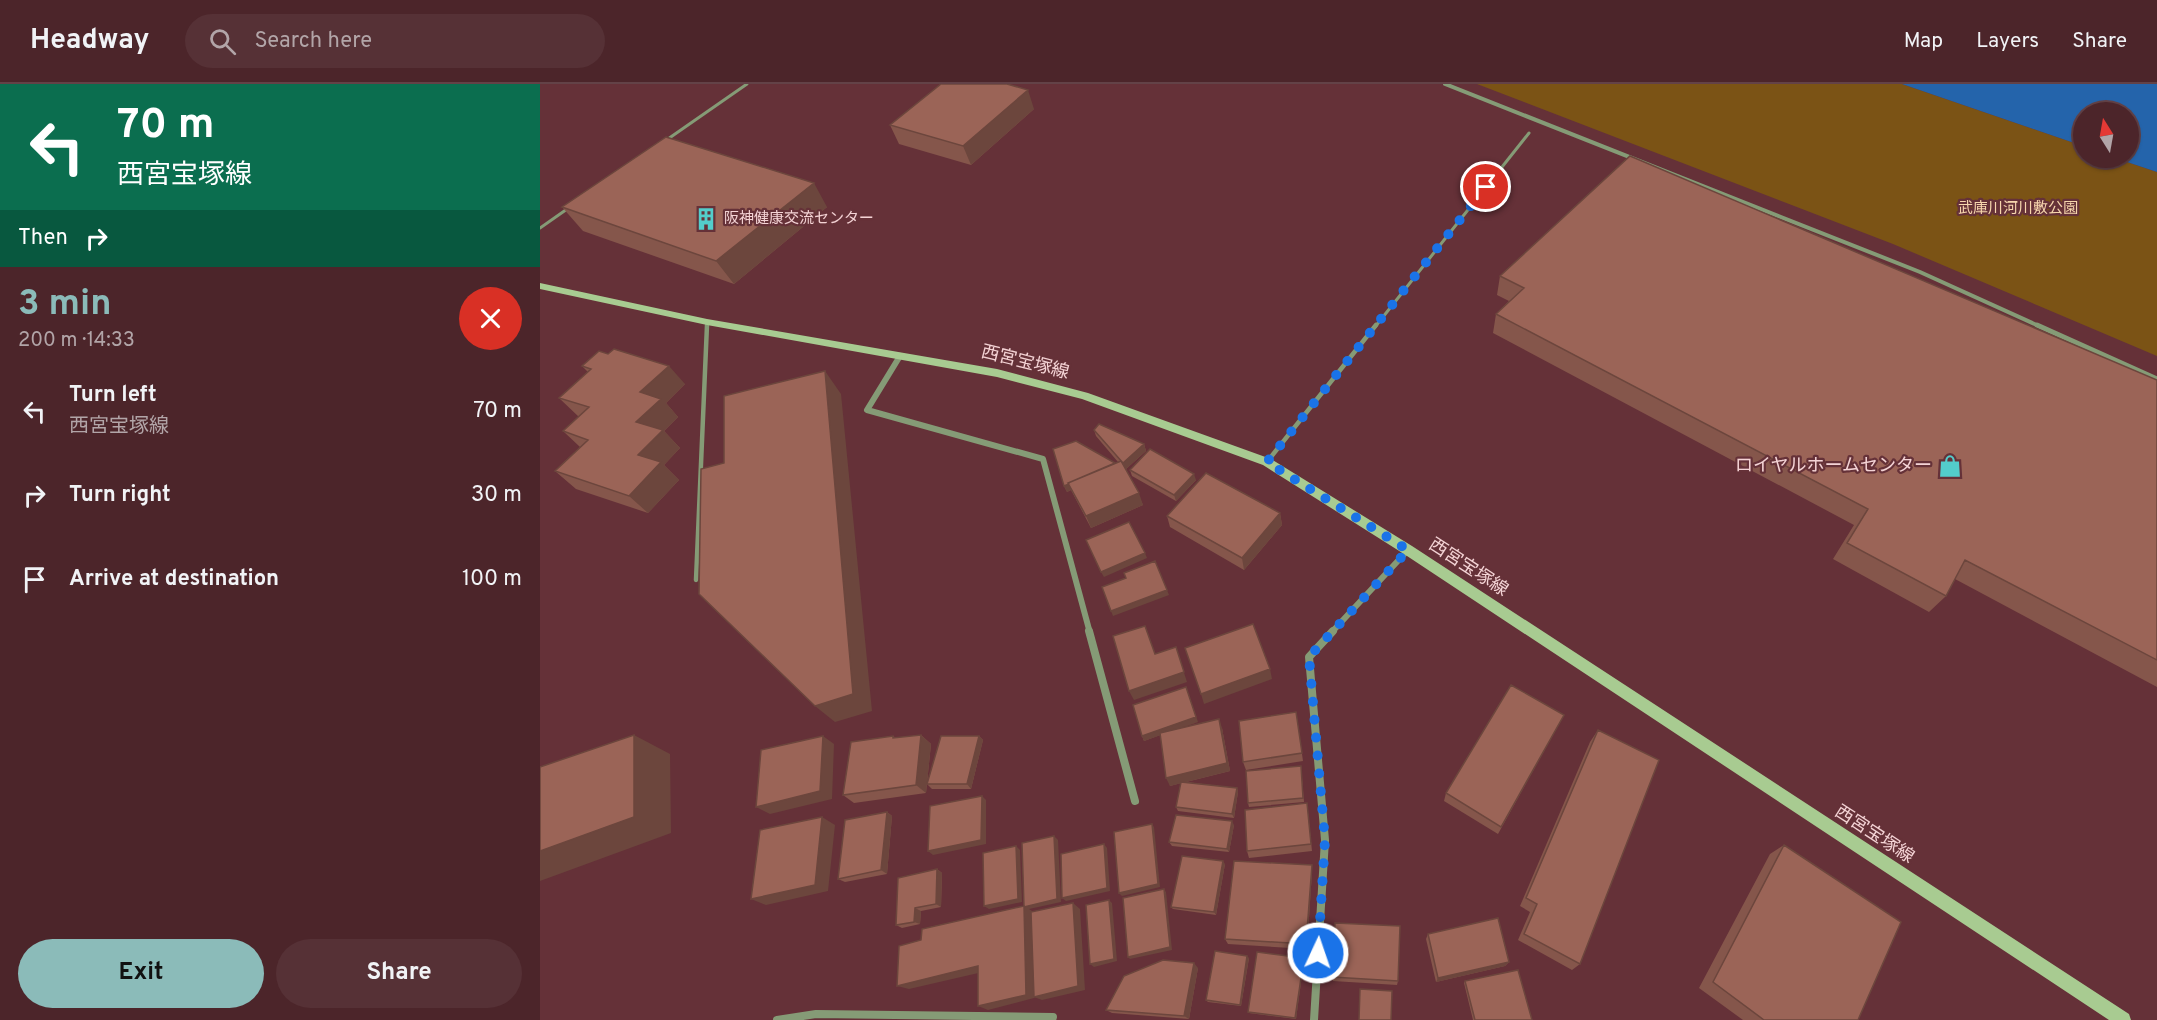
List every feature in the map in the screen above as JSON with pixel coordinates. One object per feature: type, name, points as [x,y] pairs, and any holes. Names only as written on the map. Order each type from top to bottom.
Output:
[{"type":"main road","name":"西宮宝塚線","points":[[540,286],[706,322],[997,372],[1084,396],[1267,462],[1408,550],[2123,1020]]},
{"type":"street","points":[[1445,84],[1920,272],[2157,379]]},
{"type":"street","points":[[900,356],[867,410],[1042,459],[1136,801]]},
{"type":"street","points":[[1314,1020],[1325,840],[1309,657],[1408,550]]},
{"type":"street","points":[[777,1020],[816,1014],[887,1017],[1053,1017],[1053,1020]]},
{"type":"lane","points":[[662,143],[747,84]]},
{"type":"lane","points":[[1267,462],[1529,134]]},
{"type":"lane","points":[[540,228],[578,202]]},
{"type":"lane","points":[[696,580],[706,322]]},
{"type":"green space","name":"武庫川河川敷公園","points":[[1477,84],[1902,84],[2073,143],[2073,168],[2139,168],[2139,166],[2157,172],[2157,356],[1893,244]]},
{"type":"water","points":[[1902,84],[2157,84],[2157,172],[2139,166],[2139,102],[2073,102],[2073,143]]},
{"type":"building","points":[[941,84],[1007,84],[1028,90],[963,146],[890,125]]},
{"type":"building","name":"阪神健康交流センター","points":[[666,137],[814,183],[716,261],[562,207]]},
{"type":"building","name":"ロイヤルホームセンター","points":[[1630,156],[2157,380],[2157,660],[1965,560],[1946,596],[1847,543],[1868,509],[1496,314],[1524,288],[1500,276]]},
{"type":"building","points":[[614,349],[669,366],[640,392],[661,399],[636,422],[663,430],[638,455],[661,462],[629,496],[555,471],[588,440],[563,431],[589,407],[559,398],[591,369],[582,366],[599,351],[608,354]]},
{"type":"building","points":[[825,371],[853,694],[815,706],[699,594],[701,469],[724,463],[724,396]]},
{"type":"building","points":[[1099,424],[1144,444],[1123,463],[1094,430]]},
{"type":"building","points":[[1076,441],[1115,463],[1064,486],[1053,449]]},
{"type":"building","points":[[1150,449],[1194,474],[1174,495],[1130,470]]},
{"type":"building","points":[[1121,461],[1139,493],[1086,516],[1068,483]]},
{"type":"building","points":[[1206,473],[1280,513],[1242,558],[1167,516]]},
{"type":"building","points":[[1129,522],[1145,553],[1101,572],[1086,540]]},
{"type":"building","points":[[1155,561],[1167,590],[1111,611],[1102,587],[1126,578],[1124,573]]},
{"type":"building","points":[[1253,624],[1270,669],[1201,694],[1185,648]]},
{"type":"building","points":[[1145,626],[1155,654],[1176,647],[1184,672],[1129,691],[1113,636]]},
{"type":"building","points":[[1511,685],[1564,715],[1501,827],[1446,793]]},
{"type":"building","points":[[1186,687],[1196,717],[1142,736],[1133,705]]},
{"type":"building","points":[[1296,712],[1302,753],[1243,762],[1239,721]]},
{"type":"building","points":[[1219,719],[1227,763],[1166,778],[1160,733]]},
{"type":"building","points":[[1598,730],[1659,760],[1580,964],[1524,934],[1537,904],[1526,898]]},
{"type":"building","points":[[634,735],[634,817],[540,851],[540,767]]},
{"type":"building","points":[[921,735],[916,785],[843,795],[851,742]]},
{"type":"building","points":[[823,736],[820,791],[756,807],[761,750]]},
{"type":"building","points":[[941,736],[979,736],[967,784],[927,784]]},
{"type":"building","points":[[1301,766],[1303,798],[1248,803],[1246,771]]},
{"type":"building","points":[[1181,782],[1237,788],[1232,814],[1176,807]]},
{"type":"building","points":[[982,796],[981,840],[928,851],[930,806]]},
{"type":"building","points":[[1307,803],[1311,844],[1247,851],[1245,810]]},
{"type":"building","points":[[887,812],[881,870],[838,879],[845,820]]},
{"type":"building","points":[[1176,815],[1232,821],[1227,849],[1169,842]]},
{"type":"building","points":[[822,817],[815,885],[751,899],[760,830]]},
{"type":"building","points":[[1152,824],[1158,884],[1119,893],[1114,832]]},
{"type":"building","points":[[1054,836],[1057,899],[1024,907],[1022,843]]},
{"type":"building","points":[[1104,844],[1107,888],[1062,898],[1061,854]]},
{"type":"building","points":[[1784,845],[1901,922],[1858,1020],[1764,1020],[1713,982]]},
{"type":"building","points":[[1016,846],[1018,899],[984,906],[983,853]]},
{"type":"building","points":[[1182,856],[1223,861],[1214,912],[1171,907]]},
{"type":"building","points":[[1234,861],[1312,865],[1306,944],[1225,939]]},
{"type":"building","points":[[937,869],[936,904],[915,908],[914,922],[896,925],[898,878]]},
{"type":"building","points":[[1164,889],[1170,947],[1128,957],[1123,898]]},
{"type":"building","points":[[1109,900],[1114,959],[1090,964],[1086,905]]},
{"type":"building","points":[[1073,903],[1078,986],[1034,997],[1031,912]]},
{"type":"building","points":[[1024,906],[1026,995],[978,1006],[978,966],[897,986],[899,946],[921,940],[922,929]]},
{"type":"building","points":[[1498,918],[1509,962],[1438,978],[1428,934]]},
{"type":"building","points":[[1335,923],[1400,926],[1398,981],[1332,977]]},
{"type":"building","points":[[1215,951],[1247,956],[1240,1005],[1206,1000]]},
{"type":"building","points":[[1257,952],[1304,958],[1295,1018],[1248,1012]]},
{"type":"building","points":[[1163,960],[1194,963],[1184,1016],[1106,1010],[1124,976]]},
{"type":"building","points":[[1518,970],[1532,1020],[1475,1020],[1465,981]]},
{"type":"building","points":[[1360,989],[1392,991],[1391,1020],[1359,1020]]},
{"type":"place","name":"阪神健康交流センター","points":[[706,219]]},
{"type":"place","name":"ロイヤルホームセンター","points":[[1950,466]]},
{"type":"route","points":[[1318,953],[1325,840],[1309,657],[1408,550],[1267,462],[1486,187]]}]
